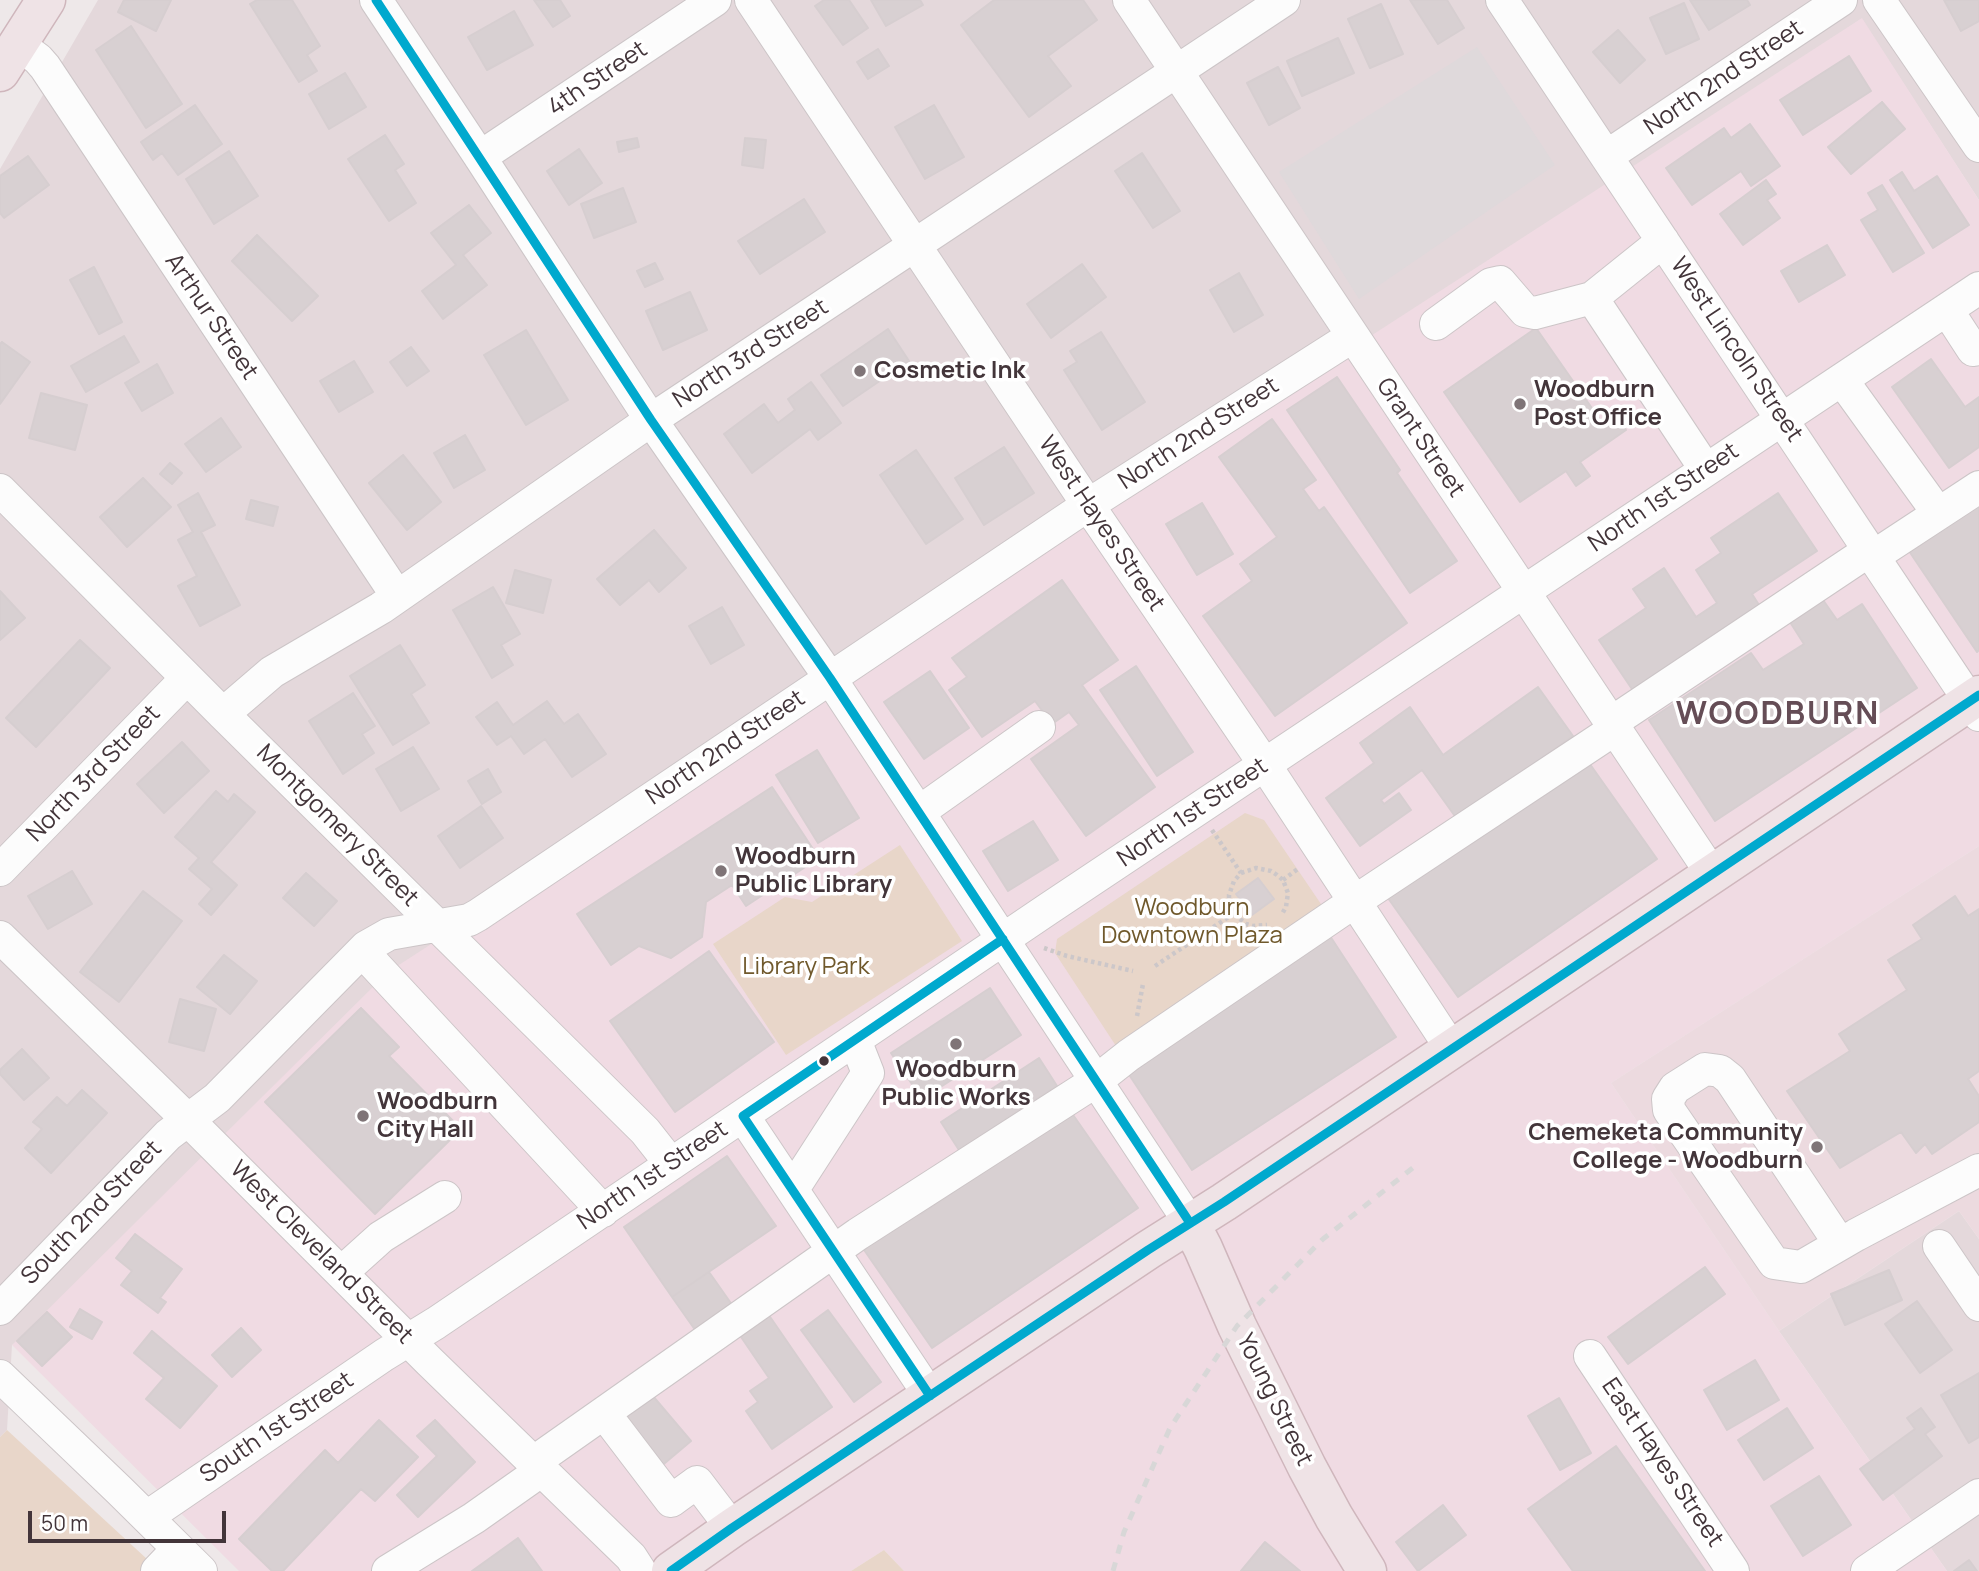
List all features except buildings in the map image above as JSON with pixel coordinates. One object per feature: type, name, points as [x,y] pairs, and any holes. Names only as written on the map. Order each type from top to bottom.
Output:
[{"type":"main road","points":[[9,58],[46,0]]},
{"type":"main road","points":[[671,1571],[1712,874],[1976,704]]},
{"type":"main road","name":"Young Street","points":[[1190,1223],[1237,1326],[1307,1467],[1367,1571]]},
{"type":"street","points":[[376,0],[651,421],[830,678],[1190,1223]]},
{"type":"street","name":"4th Street","points":[[481,157],[715,0]]},
{"type":"street","name":"West Hayes Street","points":[[751,0],[1265,765],[1451,1048]]},
{"type":"street","name":"Grant Street","points":[[1129,0],[1712,874]]},
{"type":"street","name":"North 3rd Street","points":[[223,714],[272,672],[397,596],[651,421],[1284,0]]},
{"type":"street","name":"West Lincoln Street","points":[[1502,0],[1976,704]]},
{"type":"street","name":"North 2nd Street","points":[[1606,156],[1841,0]]},
{"type":"street","points":[[1879,0],[1979,146]]},
{"type":"street","name":"Arthur Street","points":[[9,58],[38,60],[45,67],[397,596]]},
{"type":"street","points":[[1436,324],[1491,284],[1500,282],[1525,311],[1535,313],[1592,298],[1663,241]]},
{"type":"street","name":"North 1st Street","points":[[408,1340],[1003,939],[1979,288]]},
{"type":"street","points":[[1592,298],[1706,470]]},
{"type":"street","points":[[1947,310],[1973,350],[1979,349]]},
{"type":"street","name":"North 2nd Street","points":[[188,1120],[217,1098],[375,941],[389,934],[469,920],[478,915],[1088,505],[1353,336]]},
{"type":"street","points":[[1842,380],[1938,513]]},
{"type":"street","points":[[388,1571],[474,1518],[604,1413],[869,1226],[1096,1081],[1129,1055],[1613,726],[1872,553],[1979,487]]},
{"type":"street","name":"Montgomery Street","points":[[0,490],[645,1131],[671,1164]]},
{"type":"street","name":"North 3rd Street","points":[[0,870],[187,678]]},
{"type":"street","points":[[919,812],[1039,727]]},
{"type":"street","name":"West Cleveland Street","points":[[0,937],[631,1557],[640,1571]]},
{"type":"street","points":[[362,951],[603,1211]]},
{"type":"street","points":[[793,1189],[868,1073],[855,1040]]},
{"type":"street","points":[[1840,1244],[1730,1079],[1720,1071],[1705,1069],[1675,1088],[1668,1099],[1669,1110],[1774,1263],[1801,1267],[1979,1170]]},
{"type":"street","points":[[743,1116],[930,1396]]},
{"type":"street","name":"South 2nd Street","points":[[0,1309],[168,1135],[188,1120]]},
{"type":"street","points":[[341,1273],[381,1237],[445,1197]]},
{"type":"street","points":[[1939,1247],[1979,1305]]},
{"type":"street","name":"South 1st Street","points":[[147,1517],[408,1340]]},
{"type":"street","name":"East Hayes Street","points":[[1590,1356],[1733,1571]]},
{"type":"street","points":[[0,1376],[147,1517],[167,1560],[201,1571]]},
{"type":"street","points":[[604,1413],[671,1501],[697,1482],[732,1528]]},
{"type":"street","points":[[1867,1571],[1979,1495]]},
{"type":"path","points":[[1198,810],[1241,873]]},
{"type":"path","points":[[1264,868],[1283,880],[1288,899],[1277,920],[1261,927],[1253,926],[1245,924],[1234,914],[1229,895],[1234,881],[1241,873],[1248,869],[1264,868]]},
{"type":"path","points":[[1155,965],[1234,914]]},
{"type":"path","points":[[1044,948],[1133,971]]},
{"type":"shaded area","points":[[98,0],[1979,0],[1979,200],[1861,19],[12,1345],[7,1430],[0,1437],[0,169]]},
{"type":"shaded area","points":[[1862,18],[1979,200],[1979,846],[1611,1083],[1779,1331],[1947,1571],[904,1571],[884,1550],[851,1571],[239,1571],[12,1345],[388,972]]},
{"type":"shaded area","points":[[1477,47],[1555,165],[1359,299],[1279,172]]},
{"type":"shaded area","name":"Chemeketa Community College - Woodburn","points":[[1979,846],[1979,1239],[1959,1211],[1779,1331],[1611,1083]]},
{"type":"shaded area","points":[[1959,1211],[1979,1239],[1979,1571],[1947,1571],[1779,1331]]},
{"type":"green space","name":"Woodburn Downtown Plaza","points":[[1245,813],[1264,820],[1323,907],[1116,1046],[1055,953],[1057,939]]},
{"type":"green space","name":"Library Park","points":[[900,845],[962,941],[786,1055],[713,944],[785,897],[812,902]]},
{"type":"green space","points":[[7,1430],[160,1571],[0,1571],[0,1437]]},
{"type":"green space","points":[[884,1550],[904,1571],[851,1571]]},
{"type":"railway","points":[[1113,1571],[1124,1532],[1170,1428],[1237,1326],[1323,1239],[1419,1163]]},
{"type":"transit line","points":[[376,0],[651,420],[830,678],[1190,1223]]},
{"type":"transit line","points":[[671,1571],[1979,695]]},
{"type":"transit line","points":[[930,1396],[743,1116],[1003,939]]},
{"type":"place","name":"Cosmetic Ink","points":[[860,371]]},
{"type":"place","name":"Woodburn Post Office","points":[[1520,404]]},
{"type":"place","name":"Woodburn Public Library","points":[[721,871]]},
{"type":"place","name":"Woodburn Public Works","points":[[956,1044]]},
{"type":"place","name":"Woodburn City Hall","points":[[363,1116]]},
{"type":"place","name":"Chemeketa Community College - Woodburn","points":[[1817,1147]]},
{"type":"district","name":"WOODBURN","points":[[1778,715]]}]
